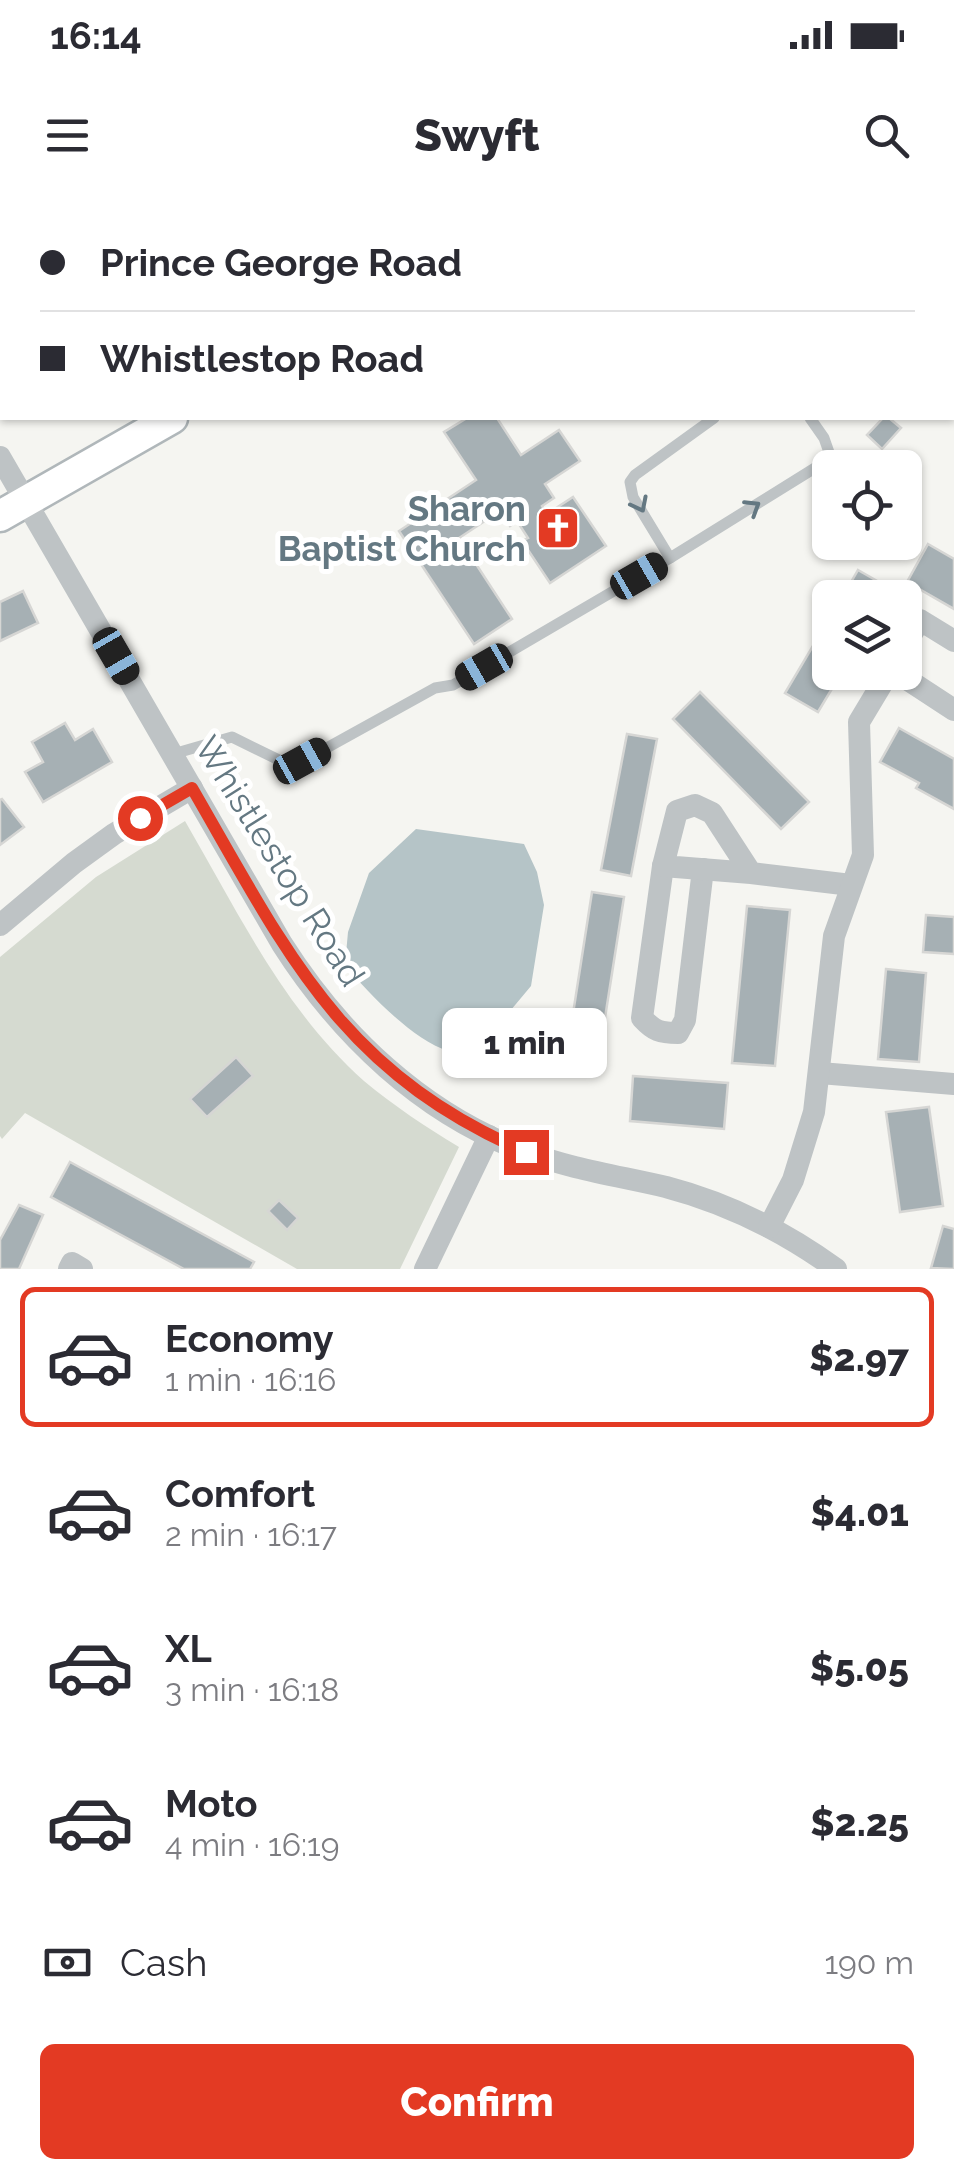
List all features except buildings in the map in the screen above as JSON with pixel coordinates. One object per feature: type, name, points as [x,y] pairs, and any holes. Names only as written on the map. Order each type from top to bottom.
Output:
[{"type":"main road","points":[[12,508],[168,420]]},
{"type":"street","name":"Whistlestop Road","points":[[0,456],[12,508],[173,754],[282,944],[332,1013],[374,1057],[407,1085],[489,1136],[573,1166],[702,1198],[770,1227],[836,1269]]},
{"type":"street","points":[[922,621],[954,641]]},
{"type":"street","points":[[770,1227],[805,1146],[820,1073],[834,936],[863,855],[859,722],[880,690]]},
{"type":"street","points":[[921,690],[954,710]]},
{"type":"street","points":[[0,925],[114,834],[192,788]]},
{"type":"street","points":[[703,870],[685,1020],[678,1033],[653,1030],[642,1018],[664,866],[677,811],[695,804],[712,813],[751,873]]},
{"type":"street","points":[[664,866],[852,885]]},
{"type":"street","points":[[820,1073],[954,1084]]},
{"type":"street","points":[[424,1269],[489,1136]]},
{"type":"street","points":[[69,1269],[72,1264],[82,1269]]},
{"type":"lane","points":[[670,558],[633,497],[630,482],[635,474],[711,420]]},
{"type":"lane","points":[[173,754],[232,737],[287,764],[302,761],[435,688],[453,685],[831,458],[811,420]]},
{"type":"shaded area","points":[[185,821],[264,959],[310,1023],[364,1081],[459,1147],[400,1269],[297,1269],[25,1113],[2,1139],[0,1136],[0,957],[96,877]]},
{"type":"shaded area","points":[[416,829],[524,844],[537,872],[544,905],[531,986],[479,1048],[452,1052],[420,1037],[378,1002],[345,965],[348,932],[369,873]]},
{"type":"place","name":"Sharon Baptist Church","points":[[558,528]]},
{"type":"route","points":[[140,818],[192,788],[294,963],[354,1038],[439,1108],[526,1152]]}]
